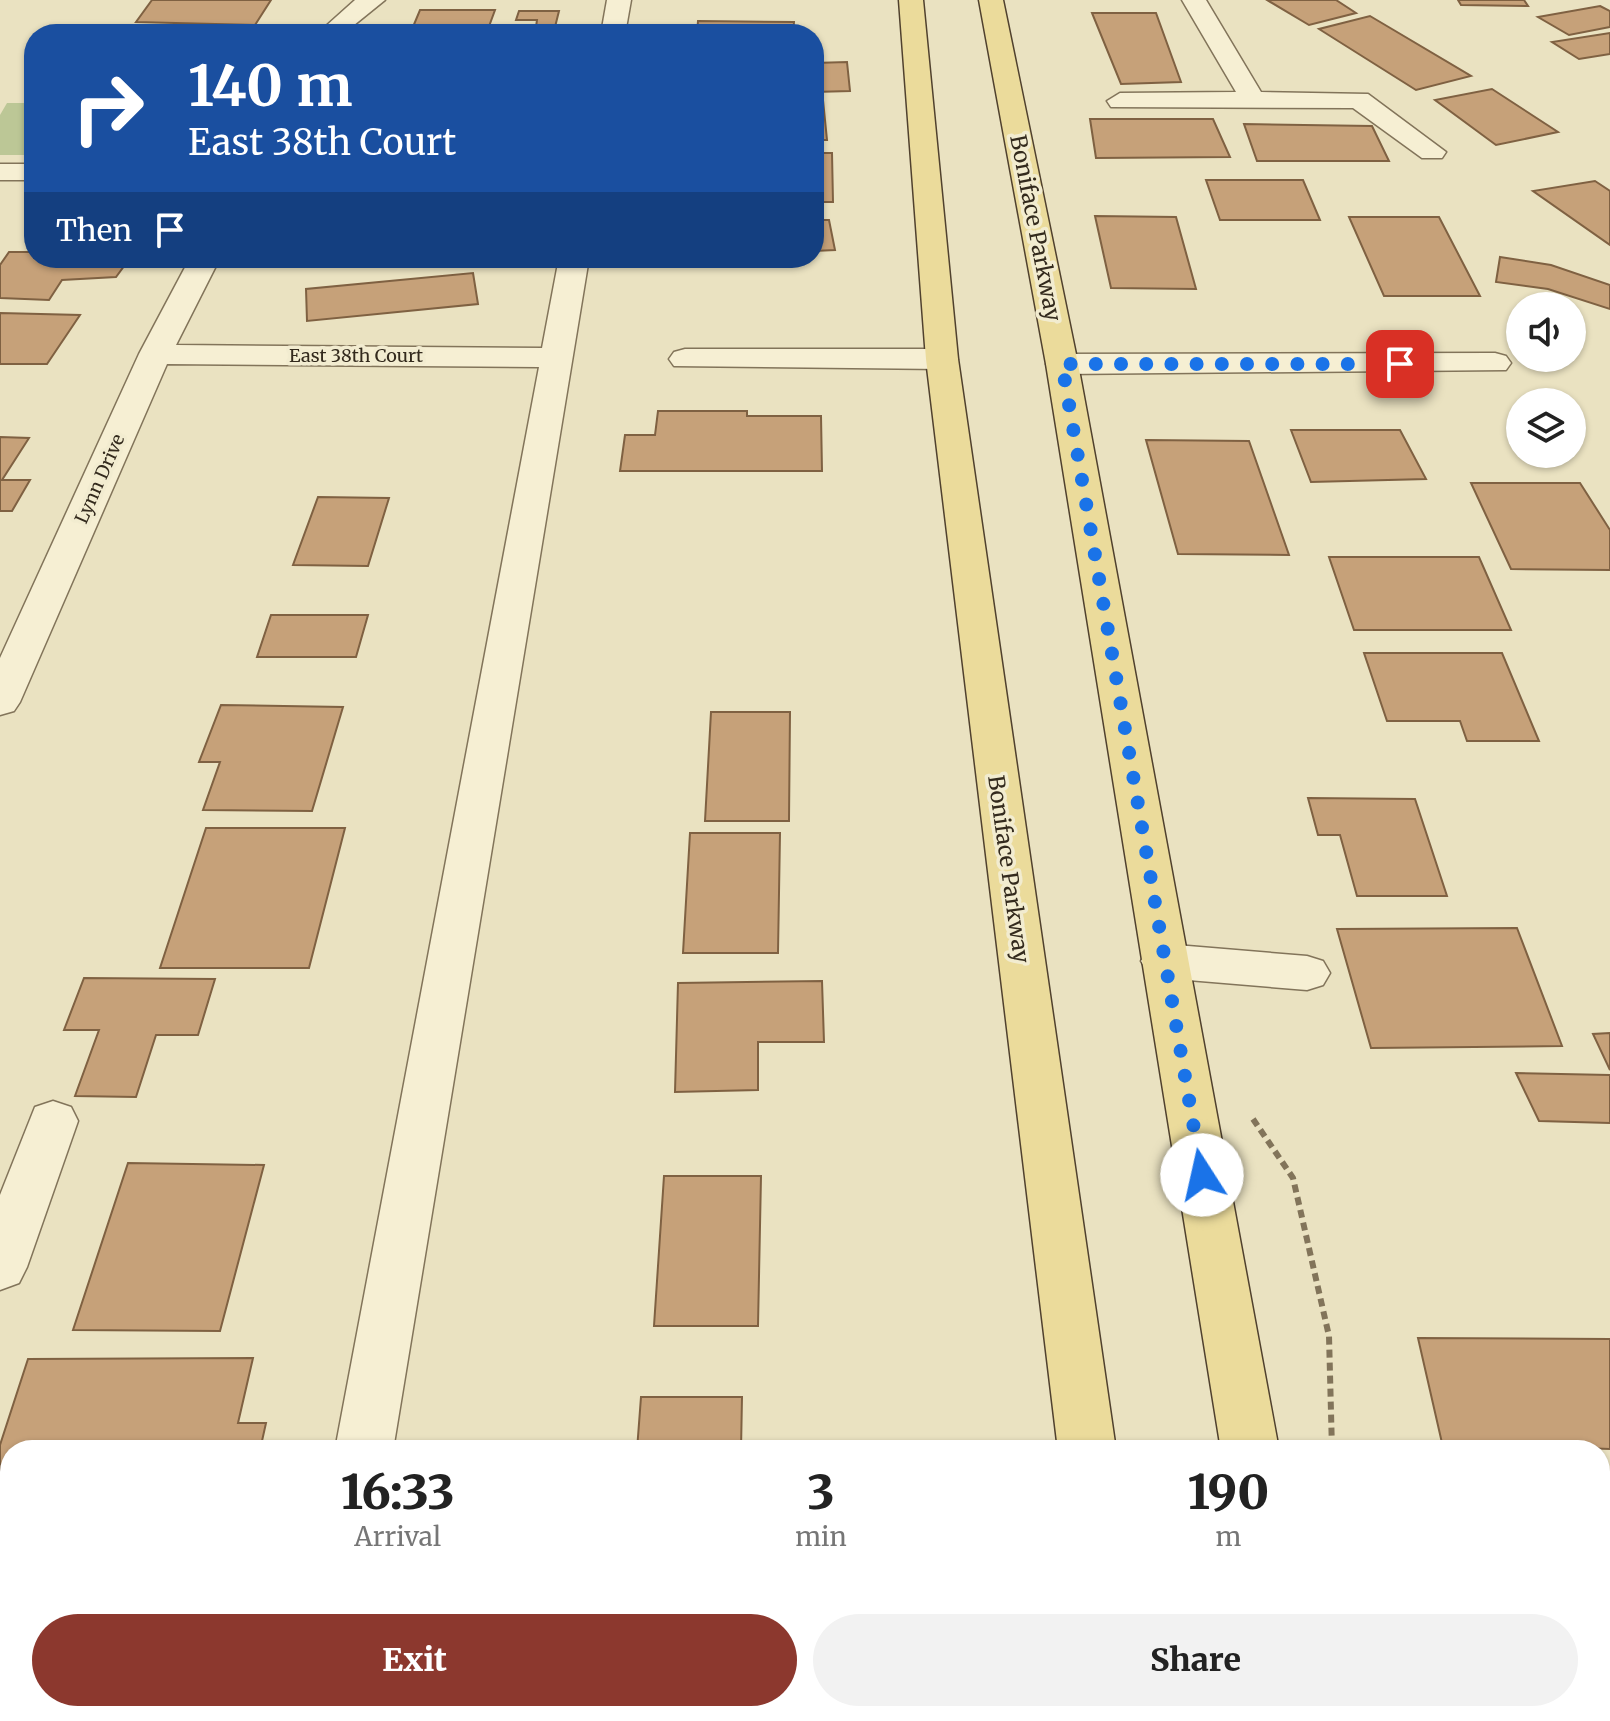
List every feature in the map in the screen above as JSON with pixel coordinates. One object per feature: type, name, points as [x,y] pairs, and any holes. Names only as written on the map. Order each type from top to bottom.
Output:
[{"type":"main road","name":"Boniface Parkway","points":[[911,0],[942,359],[1086,1440]]},
{"type":"main road","name":"Boniface Parkway","points":[[991,0],[1062,364],[1248,1440]]},
{"type":"street","points":[[339,24],[355,9],[373,0]]},
{"type":"street","points":[[615,24],[619,0]]},
{"type":"street","points":[[1194,0],[1253,100]]},
{"type":"street","points":[[1120,101],[1359,100],[1432,152]]},
{"type":"street","points":[[0,172],[24,172]]},
{"type":"street","name":"Lynn Drive","points":[[0,702],[13,645],[200,268]]},
{"type":"street","points":[[366,1440],[572,268]]},
{"type":"street","name":"East 38th Court","points":[[155,354],[557,358]]},
{"type":"street","points":[[685,359],[942,359]]},
{"type":"street","points":[[1062,364],[1495,363]]},
{"type":"street","points":[[1164,961],[1307,973]]},
{"type":"street","points":[[0,1267],[16,1179],[53,1121]]},
{"type":"green space","points":[[7,103],[24,103],[24,155],[0,155],[0,115]]},
{"type":"building","points":[[152,0],[271,0],[256,24],[136,22]]},
{"type":"building","points":[[1267,0],[1336,0],[1356,13],[1309,25]]},
{"type":"building","points":[[1458,0],[1524,0],[1528,6],[1461,5]]},
{"type":"building","points":[[1600,6],[1610,11],[1610,27],[1569,35],[1538,17]]},
{"type":"building","points":[[420,10],[495,10],[490,24],[414,24]]},
{"type":"building","points":[[519,11],[559,11],[556,24],[516,20]]},
{"type":"building","points":[[1092,13],[1156,13],[1181,82],[1121,84]]},
{"type":"building","points":[[1370,16],[1471,76],[1416,90],[1319,29]]},
{"type":"building","points":[[698,21],[794,22],[794,24],[698,24]]},
{"type":"building","points":[[1610,33],[1610,54],[1579,59],[1552,42]]},
{"type":"building","points":[[847,62],[850,91],[824,92],[824,63]]},
{"type":"building","points":[[1492,89],[1558,132],[1496,145],[1435,100]]},
{"type":"building","points":[[824,110],[827,140],[824,140]]},
{"type":"building","points":[[1090,119],[1213,119],[1230,157],[1096,158]]},
{"type":"building","points":[[1244,124],[1372,126],[1389,161],[1257,161]]},
{"type":"building","points":[[824,153],[832,153],[833,202],[824,202]]},
{"type":"building","points":[[1206,180],[1303,180],[1320,220],[1220,220]]},
{"type":"building","points":[[1595,181],[1610,191],[1610,245],[1533,191]]},
{"type":"building","points":[[1095,216],[1176,217],[1196,289],[1111,288]]},
{"type":"building","points":[[1349,217],[1439,217],[1480,296],[1384,296]]},
{"type":"building","points":[[824,220],[829,220],[835,250],[824,251]]},
{"type":"building","points":[[9,252],[24,252],[24,268],[123,268],[116,277],[62,280],[49,300],[0,298],[0,265]]},
{"type":"building","points":[[1500,257],[1551,265],[1610,285],[1610,309],[1586,301],[1586,292],[1557,292],[1496,282]]},
{"type":"building","points":[[473,273],[478,304],[307,321],[306,289]]},
{"type":"building","points":[[0,313],[80,315],[47,364],[0,364]]},
{"type":"building","points":[[658,411],[747,411],[747,416],[821,416],[822,471],[620,471],[625,435],[655,435]]},
{"type":"building","points":[[1291,430],[1400,430],[1426,479],[1311,482]]},
{"type":"building","points":[[0,437],[29,438],[2,480],[30,480],[12,511],[0,511]]},
{"type":"building","points":[[1146,440],[1249,441],[1289,555],[1178,554]]},
{"type":"building","points":[[1471,483],[1580,483],[1610,530],[1610,570],[1511,569]]},
{"type":"building","points":[[318,497],[389,498],[368,566],[293,565]]},
{"type":"building","points":[[1329,557],[1479,557],[1511,630],[1354,630]]},
{"type":"building","points":[[271,615],[368,615],[356,657],[257,657]]},
{"type":"building","points":[[1364,653],[1502,653],[1539,741],[1467,741],[1460,721],[1387,721]]},
{"type":"building","points":[[221,705],[343,707],[312,811],[203,810],[220,762],[199,762]]},
{"type":"building","points":[[711,712],[790,712],[789,821],[705,821]]},
{"type":"building","points":[[1308,798],[1415,799],[1447,896],[1357,896],[1340,835],[1318,835]]},
{"type":"building","points":[[206,828],[345,828],[309,968],[160,968]]},
{"type":"building","points":[[690,833],[780,833],[778,953],[683,953]]},
{"type":"building","points":[[1517,928],[1562,1046],[1371,1048],[1337,929]]},
{"type":"building","points":[[84,978],[215,979],[198,1035],[156,1035],[136,1097],[75,1096],[99,1030],[64,1030]]},
{"type":"building","points":[[822,981],[824,1042],[758,1042],[758,1090],[675,1092],[678,983]]},
{"type":"building","points":[[1610,1033],[1610,1070],[1593,1034]]},
{"type":"building","points":[[1516,1073],[1610,1075],[1610,1123],[1539,1121]]},
{"type":"building","points":[[128,1163],[264,1165],[220,1331],[73,1330]]},
{"type":"building","points":[[664,1176],[761,1176],[758,1326],[654,1326]]},
{"type":"building","points":[[1418,1338],[1610,1339],[1610,1440],[1441,1440]]},
{"type":"building","points":[[253,1358],[238,1423],[266,1423],[262,1440],[2,1440],[28,1359]]},
{"type":"building","points":[[641,1397],[742,1397],[741,1440],[638,1440]]},
{"type":"route","points":[[1202,1175],[1062,364],[1400,364]]}]
